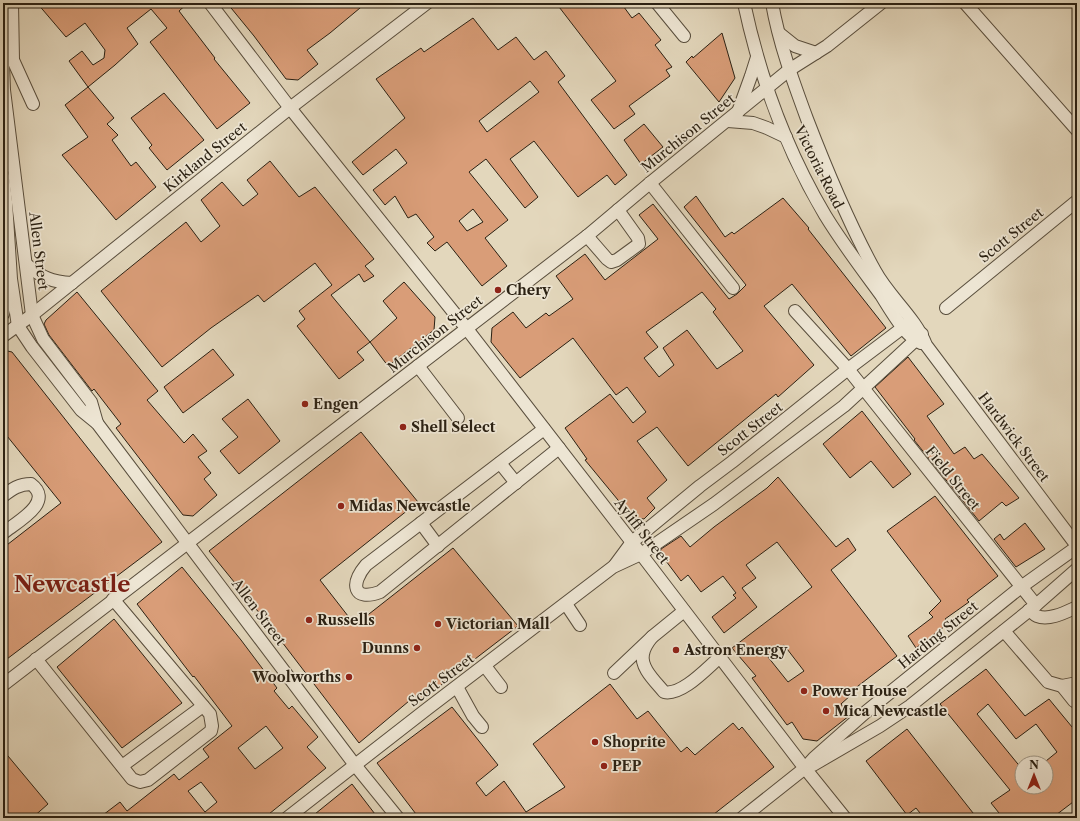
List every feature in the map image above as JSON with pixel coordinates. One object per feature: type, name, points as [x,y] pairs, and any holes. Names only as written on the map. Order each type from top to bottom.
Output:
[{"type":"street","points":[[12,3],[13,60],[33,104]]},
{"type":"street","name":"Ayliff Street","points":[[210,3],[290,108],[467,329],[845,818]]},
{"type":"street","name":"Kirkland Street","points":[[3,336],[32,315],[290,108],[427,3]]},
{"type":"street","points":[[657,3],[684,36]]},
{"type":"street","name":"Victoria Road","points":[[744,3],[766,89],[804,176],[825,215],[847,249],[907,324]]},
{"type":"street","points":[[772,3],[789,70],[843,210],[860,245],[907,324]]},
{"type":"street","name":"Murchison Street","points":[[3,685],[587,236],[789,70],[827,46],[881,3]]},
{"type":"street","points":[[965,3],[1077,130]]},
{"type":"street","points":[[780,34],[795,46],[816,53]]},
{"type":"street","points":[[757,57],[752,76],[733,117],[767,128],[786,137]]},
{"type":"street","name":"Allen Street","points":[[3,64],[8,170],[26,264],[32,315],[43,339],[90,402],[97,423]]},
{"type":"street","name":"Allen Street","points":[[3,176],[11,279],[18,326],[32,347],[81,410],[97,423],[355,765],[398,818]]},
{"type":"street","points":[[650,183],[733,288]]},
{"type":"street","name":"Scott Street","points":[[946,308],[1077,201]]},
{"type":"street","points":[[587,236],[611,262],[617,260],[639,244],[638,238],[618,210]]},
{"type":"street","points":[[26,264],[42,276],[58,282],[72,283]]},
{"type":"street","points":[[3,314],[11,279]]},
{"type":"street","name":"Field Street","points":[[795,311],[848,369],[862,389],[1021,587],[1032,608]]},
{"type":"street","name":"Hardwick Street","points":[[907,324],[921,340],[1077,547]]},
{"type":"street","name":"Scott Street","points":[[613,568],[632,542],[700,486],[907,324]]},
{"type":"street","name":"Scott Street","points":[[287,818],[457,686],[613,568],[642,554],[714,504],[838,410],[921,340]]},
{"type":"street","points":[[418,366],[458,418]]},
{"type":"street","points":[[544,429],[366,566],[359,574],[356,581],[356,587],[359,591],[363,595],[370,596],[380,592],[559,448]]},
{"type":"street","points":[[500,463],[516,483]]},
{"type":"street","points":[[3,496],[15,486],[31,484],[38,492],[40,497],[34,508],[3,533]]},
{"type":"street","points":[[673,509],[684,524]]},
{"type":"street","points":[[421,523],[438,546]]},
{"type":"street","name":"Harding Street","points":[[742,818],[805,768],[814,758],[867,711],[1021,587],[1077,547]]},
{"type":"street","name":"Harding Street","points":[[805,768],[817,763],[880,726],[910,706],[1032,608],[1077,569]]},
{"type":"street","points":[[36,659],[132,779],[140,782],[148,780],[211,731],[212,726],[210,714],[113,599]]},
{"type":"street","points":[[566,604],[580,625]]},
{"type":"street","points":[[1032,608],[1037,616],[1045,617],[1057,615],[1077,607]]},
{"type":"street","points":[[614,674],[652,637],[684,611]]},
{"type":"street","points":[[1004,630],[1048,682],[1062,686],[1077,683]]},
{"type":"street","points":[[652,637],[644,650],[643,657],[646,669],[664,692],[675,692],[682,688],[720,657]]},
{"type":"street","points":[[485,666],[501,687]]},
{"type":"street","points":[[457,686],[473,716],[482,726]]},
{"type":"street","points":[[1062,686],[1074,701],[1077,702]]},
{"type":"street","points":[[122,766],[203,706]]},
{"type":"street","points":[[867,711],[880,726]]},
{"type":"building","points":[[37,3],[188,3],[179,11],[215,58],[214,59],[250,103],[217,129],[150,42],[167,28],[151,9],[127,28],[138,44],[88,87],[69,61],[82,51],[93,65],[104,58],[105,50],[85,23],[66,37]]},
{"type":"building","points":[[227,3],[366,3],[307,50],[318,64],[298,80],[286,79]]},
{"type":"building","points":[[556,3],[621,3],[632,18],[639,13],[661,40],[655,45],[672,67],[666,70],[670,76],[629,106],[635,114],[614,129],[591,100],[616,81]]},
{"type":"building","points":[[473,18],[498,50],[516,37],[534,60],[546,51],[565,76],[558,82],[627,175],[615,185],[607,175],[578,197],[534,141],[510,159],[538,197],[525,208],[486,159],[469,172],[508,220],[485,238],[507,266],[482,286],[447,242],[435,251],[427,243],[434,237],[416,214],[408,218],[395,196],[385,205],[373,190],[407,163],[396,149],[363,175],[352,162],[405,118],[376,79],[421,48],[424,52]],"holes":[[[530,81],[539,92],[487,132],[479,121]],[[473,209],[483,222],[467,231],[459,221]]]},
{"type":"building","points":[[722,33],[735,78],[719,102],[686,62],[692,56],[693,58]]},
{"type":"building","points":[[88,87],[114,118],[107,124],[118,135],[112,140],[131,166],[136,162],[156,187],[116,220],[62,155],[88,137],[65,105]]},
{"type":"building","points":[[164,93],[204,140],[167,170],[149,148],[152,145],[131,118]]},
{"type":"building","points":[[644,124],[663,147],[641,164],[624,140]]},
{"type":"building","points":[[270,161],[299,197],[315,187],[374,259],[365,266],[374,276],[364,282],[359,274],[331,295],[370,342],[357,352],[364,360],[339,379],[297,326],[305,319],[299,311],[332,285],[315,263],[264,302],[258,295],[211,328],[162,367],[101,291],[186,222],[201,242],[220,226],[201,200],[222,182],[243,206],[258,194],[247,180]]},
{"type":"building","points":[[696,196],[725,237],[732,232],[734,234],[783,198],[809,228],[808,229],[886,328],[851,356],[792,284],[764,306],[814,365],[778,397],[776,394],[688,466],[657,427],[637,441],[667,480],[647,498],[655,508],[644,519],[632,517],[585,460],[587,459],[565,428],[610,394],[633,423],[646,412],[627,387],[616,395],[573,338],[520,378],[491,342],[492,328],[513,312],[526,328],[546,313],[549,316],[573,299],[556,276],[585,254],[605,280],[658,239],[639,215],[653,204],[729,299],[737,294],[746,285],[684,207]],"holes":[[[702,292],[716,309],[713,312],[743,351],[717,369],[687,330],[663,348],[674,365],[659,377],[644,358],[658,347],[646,332]]]},
{"type":"building","points":[[404,282],[435,317],[434,330],[388,366],[370,342],[397,318],[383,301]]},
{"type":"building","points":[[77,292],[158,391],[147,400],[184,443],[193,434],[207,451],[198,457],[211,473],[204,479],[217,495],[193,516],[183,515],[116,428],[121,424],[94,389],[92,391],[49,335],[44,324],[46,320]]},
{"type":"building","points":[[213,349],[234,375],[183,413],[164,387]]},
{"type":"building","points":[[3,350],[12,352],[162,542],[3,662],[3,548],[61,503],[3,431]]},
{"type":"building","points":[[908,357],[944,404],[927,416],[954,454],[965,447],[974,459],[982,454],[1019,498],[1006,506],[1002,502],[979,521],[914,440],[915,439],[875,387]]},
{"type":"building","points":[[248,399],[280,441],[239,474],[220,451],[238,437],[222,419]]},
{"type":"building","points":[[862,411],[911,474],[893,488],[871,461],[850,478],[823,444]]},
{"type":"building","points":[[361,432],[418,502],[320,580],[355,625],[453,548],[518,626],[419,702],[415,696],[359,743],[269,625],[209,551]]},
{"type":"building","points":[[778,477],[836,547],[848,538],[856,550],[831,570],[897,656],[849,693],[851,695],[841,704],[849,716],[817,741],[803,739],[792,722],[787,725],[752,678],[756,676],[732,648],[812,587],[777,542],[746,565],[756,578],[742,588],[757,607],[724,633],[712,617],[736,598],[733,595],[736,593],[723,576],[701,592],[688,575],[681,581],[660,553],[661,549],[681,536],[690,547],[714,527],[767,488]],"holes":[[[784,645],[804,671],[788,682],[768,657]]]},
{"type":"building","points":[[935,496],[998,576],[967,600],[969,602],[945,619],[949,623],[916,648],[908,636],[933,617],[929,613],[941,601],[887,531]]},
{"type":"building","points":[[1025,523],[1045,549],[1016,567],[994,539],[1000,534],[1004,540]]},
{"type":"building","points":[[182,567],[241,640],[277,688],[274,691],[289,709],[292,706],[318,737],[307,747],[326,768],[264,818],[99,818],[120,802],[127,811],[174,774],[179,780],[209,757],[203,749],[232,726],[137,604]],"holes":[[[266,726],[283,748],[255,769],[238,748]],[[201,782],[217,802],[205,812],[188,791]]]},
{"type":"building","points":[[114,619],[182,703],[122,748],[57,667]]},
{"type":"building","points":[[986,669],[1025,716],[1049,699],[1077,733],[1077,799],[1052,818],[1003,818],[991,803],[1010,790],[940,704]],"holes":[[[988,704],[1016,739],[1036,724],[1057,752],[1053,755],[1054,795],[1014,795],[1014,759],[977,714]]]},
{"type":"building","points":[[610,684],[637,719],[648,711],[681,752],[687,747],[695,755],[733,723],[739,730],[742,727],[774,767],[709,818],[419,818],[377,763],[452,707],[498,765],[476,783],[486,796],[504,781],[526,812],[565,787],[533,744]]},
{"type":"building","points":[[907,729],[977,818],[933,818],[929,814],[924,818],[916,808],[907,815],[866,761]]},
{"type":"building","points":[[3,750],[48,804],[32,818],[3,818]]},
{"type":"building","points":[[352,784],[378,818],[310,818]]},
{"type":"place","name":"Chery","points":[[498,290]]},
{"type":"place","name":"Engen","points":[[305,404]]},
{"type":"place","name":"Shell Select","points":[[403,427]]},
{"type":"place","name":"Midas Newcastle","points":[[341,506]]},
{"type":"place","name":"Russells","points":[[309,620]]},
{"type":"place","name":"Victorian Mall","points":[[438,624]]},
{"type":"place","name":"Dunns","points":[[417,648]]},
{"type":"place","name":"Astron Energy","points":[[676,650]]},
{"type":"place","name":"Woolworths","points":[[349,677]]},
{"type":"place","name":"Power House","points":[[804,691]]},
{"type":"place","name":"Mica Newcastle","points":[[826,711]]},
{"type":"place","name":"Shoprite","points":[[595,742]]},
{"type":"place","name":"PEP","points":[[604,766]]},
{"type":"district","name":"Newcastle","points":[[72,584]]}]
